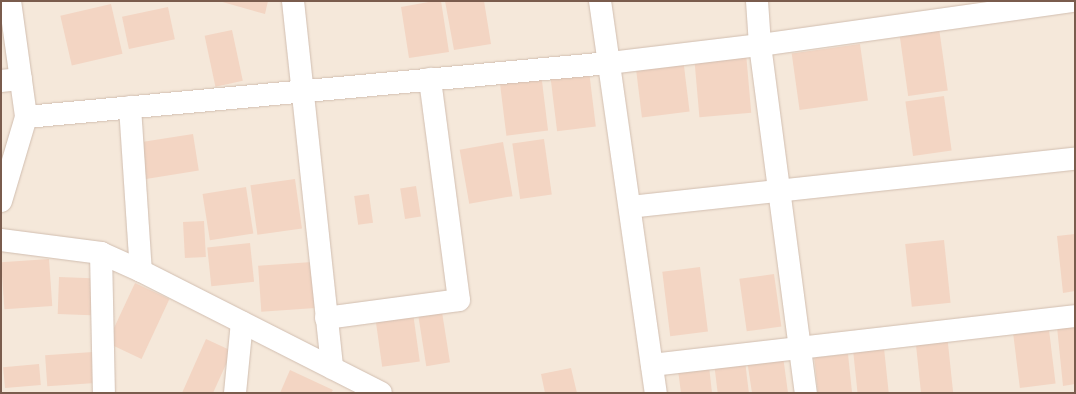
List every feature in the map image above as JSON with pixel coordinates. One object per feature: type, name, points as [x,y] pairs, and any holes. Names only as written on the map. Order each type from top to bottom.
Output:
[{"type":"street","points":[[1,201],[26,117],[11,80],[10,1]]},
{"type":"street","points":[[293,1],[301,92],[332,368]]},
{"type":"street","points":[[600,1],[656,393]]},
{"type":"street","points":[[757,1],[760,45],[806,393]]},
{"type":"street","points":[[26,117],[609,63],[760,45],[1072,1]]},
{"type":"street","points":[[326,318],[459,300],[430,79]]},
{"type":"street","points":[[130,107],[141,271]]},
{"type":"street","points":[[630,207],[1075,159]]},
{"type":"street","points":[[1,240],[101,253],[141,271],[381,393]]},
{"type":"street","points":[[101,253],[104,393]]},
{"type":"street","points":[[652,365],[800,346],[1075,316]]},
{"type":"street","points":[[234,393],[242,322]]},
{"type":"shaded area","points":[[1,1],[1075,1],[1075,393],[1,393]]},
{"type":"building","points":[[219,1],[268,1],[265,14]]},
{"type":"building","points":[[441,1],[449,52],[409,58],[401,7]]},
{"type":"building","points":[[445,1],[484,1],[491,44],[454,50]]},
{"type":"building","points":[[111,4],[122,54],[72,65],[60,16]]},
{"type":"building","points":[[168,7],[175,39],[129,49],[122,17]]},
{"type":"building","points":[[939,28],[948,90],[908,96],[899,34]]},
{"type":"building","points":[[232,30],[243,81],[215,87],[205,36]]},
{"type":"building","points":[[860,44],[868,100],[800,110],[792,54]]},
{"type":"building","points":[[746,53],[751,113],[699,117],[694,58]]},
{"type":"building","points":[[683,58],[690,112],[642,117],[635,64]]},
{"type":"building","points":[[589,71],[596,127],[557,131],[550,76]]},
{"type":"building","points":[[541,73],[548,131],[506,136],[499,78]]},
{"type":"building","points":[[944,96],[952,150],[913,156],[905,101]]},
{"type":"building","points":[[193,134],[199,171],[144,179],[139,143]]},
{"type":"building","points":[[544,139],[552,194],[520,199],[512,143]]},
{"type":"building","points":[[503,142],[513,196],[469,204],[460,150]]},
{"type":"building","points":[[295,179],[302,229],[257,235],[250,185]]},
{"type":"building","points":[[416,186],[421,217],[405,219],[400,189]]},
{"type":"building","points":[[246,187],[253,233],[210,240],[203,194]]},
{"type":"building","points":[[369,194],[373,223],[358,225],[354,196]]},
{"type":"building","points":[[204,221],[206,257],[185,258],[183,222]]},
{"type":"building","points":[[1075,234],[1075,291],[1063,293],[1057,236]]},
{"type":"building","points":[[944,240],[951,303],[912,307],[905,244]]},
{"type":"building","points":[[250,243],[254,282],[211,286],[207,247]]},
{"type":"building","points":[[49,259],[52,306],[4,309],[1,262]]},
{"type":"building","points":[[312,262],[315,308],[261,312],[258,266]]},
{"type":"building","points":[[700,267],[708,332],[670,336],[662,272]]},
{"type":"building","points":[[774,274],[781,326],[747,331],[739,279]]},
{"type":"building","points":[[59,277],[92,278],[91,315],[58,314]]},
{"type":"building","points":[[135,283],[169,299],[142,359],[107,343]]},
{"type":"building","points":[[442,312],[450,362],[426,366],[418,316]]},
{"type":"building","points":[[413,313],[420,362],[382,367],[375,318]]},
{"type":"building","points":[[1075,325],[1075,384],[1063,386],[1057,327]]},
{"type":"building","points":[[1049,330],[1056,384],[1020,388],[1013,334]]},
{"type":"building","points":[[947,334],[953,393],[921,393],[915,337]]},
{"type":"building","points":[[206,339],[232,351],[213,393],[182,393]]},
{"type":"building","points":[[884,348],[889,393],[858,393],[853,351]]},
{"type":"building","points":[[93,352],[95,383],[47,386],[45,355]]},
{"type":"building","points":[[848,354],[852,393],[818,393],[814,358]]},
{"type":"building","points":[[783,356],[788,393],[752,393],[747,360]]},
{"type":"building","points":[[745,361],[749,393],[718,393],[714,365]]},
{"type":"building","points":[[39,364],[41,385],[5,388],[3,367]]},
{"type":"building","points":[[709,366],[712,393],[681,393],[678,370]]},
{"type":"building","points":[[571,368],[577,393],[545,393],[541,374]]},
{"type":"building","points":[[290,370],[333,390],[331,393],[280,393]]}]
